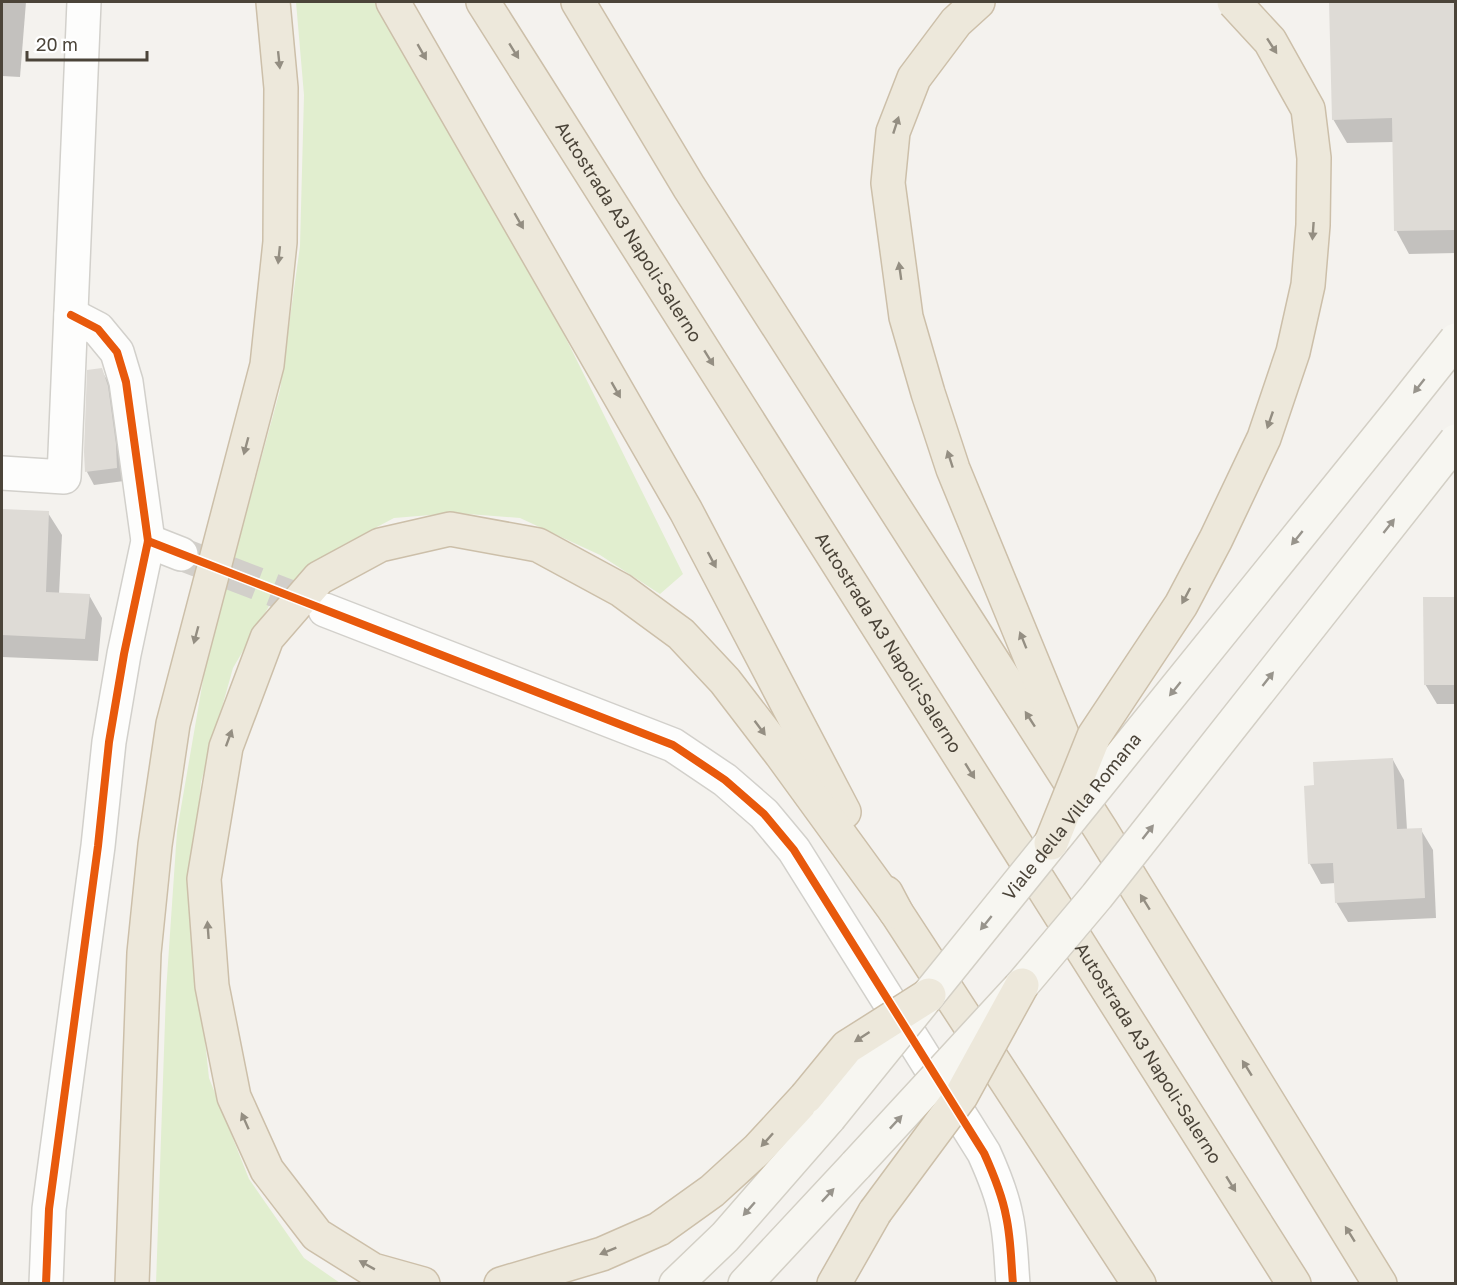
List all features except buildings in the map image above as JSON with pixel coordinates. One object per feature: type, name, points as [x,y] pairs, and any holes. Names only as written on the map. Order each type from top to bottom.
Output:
[{"type":"highway","points":[[132,1284],[144,953],[171,735],[267,365],[280,242],[281,100],[273,2]]},
{"type":"highway","points":[[393,2],[686,511],[896,912]]},
{"type":"highway","name":"Autostrada A3 Napoli-Salerno","points":[[483,2],[1294,1284]]},
{"type":"highway","points":[[578,2],[689,187],[1101,830],[1380,1284]]},
{"type":"highway","points":[[978,2],[956,22],[914,78],[893,132],[888,183],[906,317],[949,458],[1101,830]]},
{"type":"highway","points":[[1051,843],[1094,736],[1181,606],[1264,438],[1293,352],[1306,296],[1313,225],[1314,158],[1308,109],[1270,41],[1234,2]]},
{"type":"highway","points":[[423,1284],[373,1270],[317,1235],[267,1170],[234,1097],[212,986],[204,879],[226,747],[267,638],[319,578],[380,545],[450,529],[538,545],[621,590],[681,634],[725,681],[896,912],[1133,1276]]},
{"type":"highway","points":[[834,1284],[875,1212],[961,1096],[1022,986]]},
{"type":"highway","points":[[501,1284],[602,1254],[659,1230],[712,1191],[758,1149],[818,1107],[847,1047],[929,994]]},
{"type":"main road","name":"Viale della Villa Romana","points":[[929,994],[1455,340]]},
{"type":"main road","points":[[744,1284],[1022,986],[1098,896],[1455,441]]},
{"type":"main road","points":[[676,1284],[724,1237],[818,1107]]},
{"type":"street","points":[[2,473],[64,477],[84,2]]},
{"type":"street","points":[[46,1284],[49,1209],[98,846],[109,742],[124,654],[148,541],[126,382],[117,352],[98,329],[71,315]]},
{"type":"street","points":[[148,541],[181,554]]},
{"type":"street","points":[[325,610],[674,745],[725,780],[764,814],[794,850],[984,1153],[996,1180],[1006,1215],[1013,1284]]},
{"type":"green space","points":[[296,2],[382,2],[523,252],[683,574],[660,594],[600,555],[520,518],[455,513],[394,518],[339,547],[276,594],[233,668],[201,782],[190,902],[209,1078],[249,1179],[304,1258],[340,1283],[156,1284],[166,992],[177,831],[207,657],[280,390],[300,246],[304,95]]},
{"type":"tunnel","points":[[181,554],[325,610]]},
{"type":"cycle path","points":[[46,1284],[49,1209],[98,846],[109,742],[124,654],[148,541],[126,382],[117,352],[98,329],[71,315]]},
{"type":"cycle path","points":[[148,541],[673,745],[725,780],[764,814],[794,850],[984,1153],[1004,1208],[1009,1233],[1013,1284]]}]
